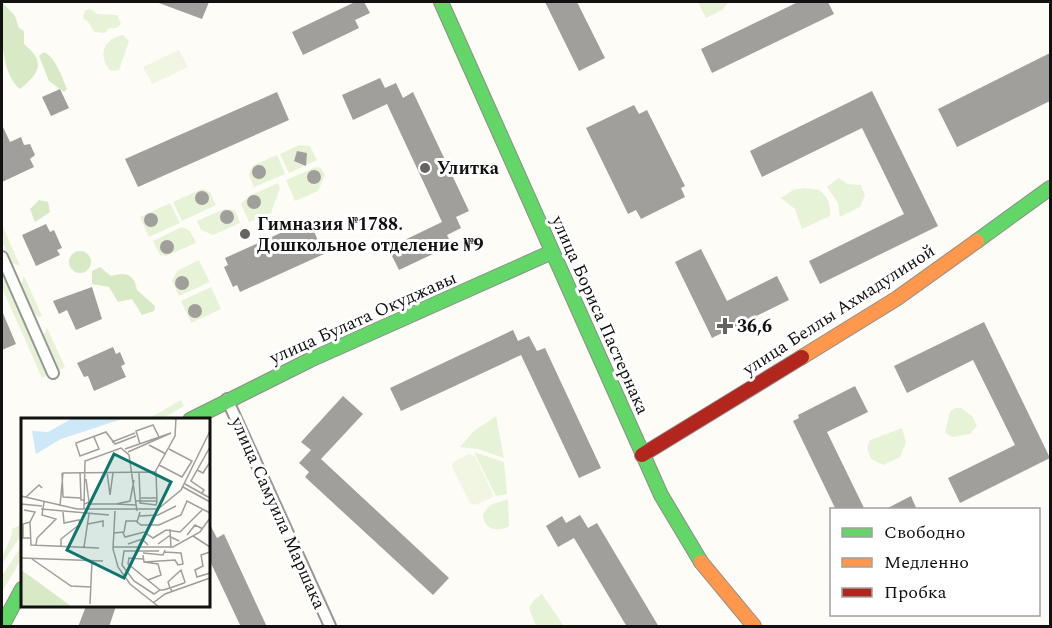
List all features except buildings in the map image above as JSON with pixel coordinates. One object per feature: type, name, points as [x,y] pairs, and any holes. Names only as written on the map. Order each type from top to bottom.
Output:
[{"type":"street","name":"улица Бориса Пастернака","points":[[441,2],[666,506],[695,555],[754,627]]},
{"type":"street","name":"улица Беллы Ахмадулиной","points":[[642,455],[908,291],[1050,188]]},
{"type":"street","name":"улица Булата Окуджавы","points":[[194,418],[227,399],[552,252]]},
{"type":"street","points":[[2,257],[4,270],[53,373]]},
{"type":"street","name":"улица Самуила Маршака","points":[[227,399],[330,627]]},
{"type":"street","points":[[2,627],[21,591]]},
{"type":"green space","points":[[2,2],[15,16],[19,28],[24,31],[24,44],[31,50],[38,62],[32,78],[20,89],[13,82],[5,62]]},
{"type":"green space","points":[[698,2],[729,2],[722,10],[706,18]]},
{"type":"green space","points":[[91,9],[97,14],[117,15],[121,24],[116,28],[109,28],[105,33],[94,32],[83,18],[85,10]]},
{"type":"green space","points":[[123,35],[129,41],[119,70],[111,71],[104,60],[104,49],[111,40]]},
{"type":"green space","points":[[179,50],[188,67],[152,84],[143,67]]},
{"type":"green space","points":[[44,52],[58,68],[67,89],[64,92],[49,81],[39,56]]},
{"type":"green space","points":[[299,145],[310,146],[317,160],[289,173],[280,154]]},
{"type":"green space","points":[[277,155],[285,174],[254,187],[249,175],[252,166]]},
{"type":"green space","points":[[316,167],[321,168],[325,175],[318,191],[295,201],[286,180]]},
{"type":"green space","points":[[838,178],[848,184],[861,185],[865,195],[860,207],[840,217],[838,203],[827,187]]},
{"type":"green space","points":[[278,183],[280,188],[271,213],[249,222],[241,204],[249,196]]},
{"type":"green space","points":[[804,188],[819,190],[825,195],[830,208],[830,216],[802,229],[795,209],[781,198],[793,190]]},
{"type":"green space","points":[[202,189],[210,192],[216,205],[182,221],[173,202]]},
{"type":"green space","points":[[39,200],[48,202],[50,212],[35,222],[30,209]]},
{"type":"green space","points":[[170,203],[180,223],[149,237],[140,217]]},
{"type":"green space","points":[[224,209],[235,210],[240,223],[213,235],[201,230],[197,221]]},
{"type":"green space","points":[[2,224],[20,266],[11,263],[2,241]]},
{"type":"green space","points":[[182,227],[190,231],[196,243],[166,256],[160,255],[153,241]]},
{"type":"green space","points":[[80,251],[90,258],[91,262],[84,272],[80,273],[70,266],[69,262],[76,252]]},
{"type":"green space","points":[[199,260],[210,282],[179,296],[172,281],[177,271]]},
{"type":"green space","points":[[100,267],[111,276],[125,274],[131,277],[137,290],[155,306],[154,311],[142,315],[132,299],[118,302],[109,287],[92,284],[92,271]]},
{"type":"green space","points":[[24,276],[42,316],[34,314],[21,284]]},
{"type":"green space","points":[[2,279],[7,283],[47,375],[42,378],[2,288]]},
{"type":"green space","points":[[211,287],[221,309],[191,323],[181,301]]},
{"type":"green space","points":[[47,328],[65,367],[59,370],[43,336]]},
{"type":"green space","points":[[181,400],[184,406],[164,418],[150,418]]},
{"type":"green space","points":[[955,408],[961,408],[972,416],[977,426],[970,434],[952,437],[945,433],[950,412]]},
{"type":"green space","points":[[496,416],[504,458],[478,449],[460,447],[474,431]]},
{"type":"green space","points":[[902,428],[906,442],[900,457],[883,465],[871,459],[867,448],[870,440]]},
{"type":"green space","points":[[474,452],[504,462],[507,494],[496,496]]},
{"type":"green space","points":[[469,454],[475,456],[493,494],[491,498],[475,505],[470,503],[452,467],[453,462]]},
{"type":"green space","points":[[508,499],[509,526],[500,529],[491,528],[485,523],[483,514],[490,505]]},
{"type":"green space","points":[[21,524],[21,536],[2,564],[3,555],[12,529]]},
{"type":"green space","points":[[21,547],[21,560],[2,592],[2,576]]},
{"type":"green space","points":[[542,594],[564,626],[536,626],[529,608]]},
{"type":"traffic: fast","points":[[441,2],[661,495],[701,562]]},
{"type":"traffic: fast","points":[[977,241],[1050,188]]},
{"type":"traffic: fast","points":[[194,418],[310,360],[552,252]]},
{"type":"traffic: fast","points":[[2,626],[21,591]]},
{"type":"traffic: slow","points":[[802,357],[896,299],[977,241]]},
{"type":"traffic: slow","points":[[701,562],[754,626]]},
{"type":"traffic: jam","points":[[642,455],[802,357]]},
{"type":"place","name":"Улитка","points":[[425,168]]},
{"type":"place","name":"Гимназия №1788. Дошкольное отделение №9","points":[[245,234]]},
{"type":"place","name":"36,6","points":[[725,326]]}]
